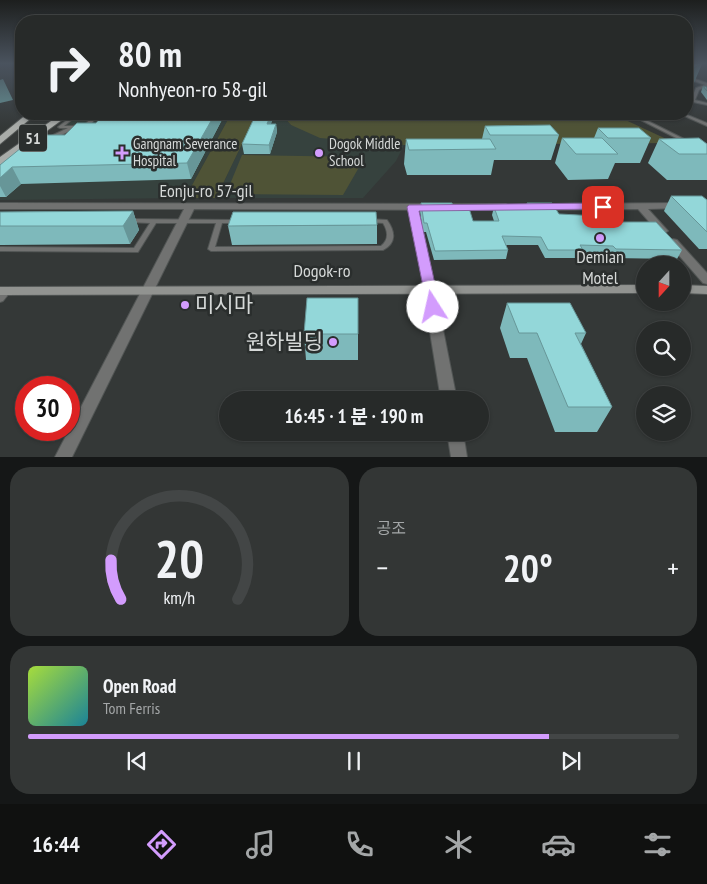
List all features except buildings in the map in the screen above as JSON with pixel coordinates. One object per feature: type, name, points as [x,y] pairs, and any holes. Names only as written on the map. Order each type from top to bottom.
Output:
[{"type":"main road","name":"51","points":[[0,141],[25,120]]},
{"type":"main road","name":"51","points":[[0,162],[58,120]]},
{"type":"main road","name":"Dogok-ro","points":[[2,293],[148,289],[636,289]]},
{"type":"main road","points":[[691,289],[707,290]]},
{"type":"street","name":"Eonju-ro 57-gil","points":[[0,206],[512,207]]},
{"type":"street","points":[[641,206],[707,280]]},
{"type":"street","points":[[532,207],[688,206]]},
{"type":"street","points":[[63,456],[190,207]]},
{"type":"street","points":[[430,289],[447,391]]},
{"type":"street","points":[[456,441],[459,456]]},
{"type":"lane","points":[[706,84],[697,89],[693,101],[707,104]]},
{"type":"lane","points":[[693,119],[707,125]]},
{"type":"lane","points":[[45,140],[69,120]]},
{"type":"lane","points":[[80,134],[92,120]]},
{"type":"lane","points":[[643,120],[690,143]]},
{"type":"lane","points":[[45,140],[78,125],[68,128],[60,127]]},
{"type":"lane","points":[[45,140],[64,138]]},
{"type":"lane","points":[[413,207],[430,289]]},
{"type":"lane","points":[[125,221],[240,221]]},
{"type":"lane","points":[[0,249],[136,250],[154,221]]},
{"type":"lane","points":[[220,221],[212,249],[383,248],[387,246],[390,237],[388,224],[385,221],[366,221]]},
{"type":"shaded area","name":"Gangnam Severance Hospital","points":[[73,120],[228,120],[185,198],[0,200],[0,182]]},
{"type":"shaded area","name":"Dogok Middle School","points":[[254,120],[286,120],[291,125],[404,145],[396,161],[363,198],[216,198]]},
{"type":"green space","points":[[228,120],[254,120],[216,198],[185,198]]},
{"type":"green space","points":[[286,120],[625,120],[675,143],[404,145],[320,138],[291,125]]},
{"type":"green space","points":[[242,155],[365,157],[343,195],[226,194]]},
{"type":"place","name":"Gangnam Severance Hospital","points":[[122,153]]},
{"type":"place","name":"Dogok Middle School","points":[[319,153]]},
{"type":"place","name":"Demian Motel","points":[[600,238]]},
{"type":"place","name":"미시마","points":[[185,305]]},
{"type":"place","name":"원하빌딩","points":[[333,342]]},
{"type":"route","points":[[433,307],[413,207],[603,207]]}]
